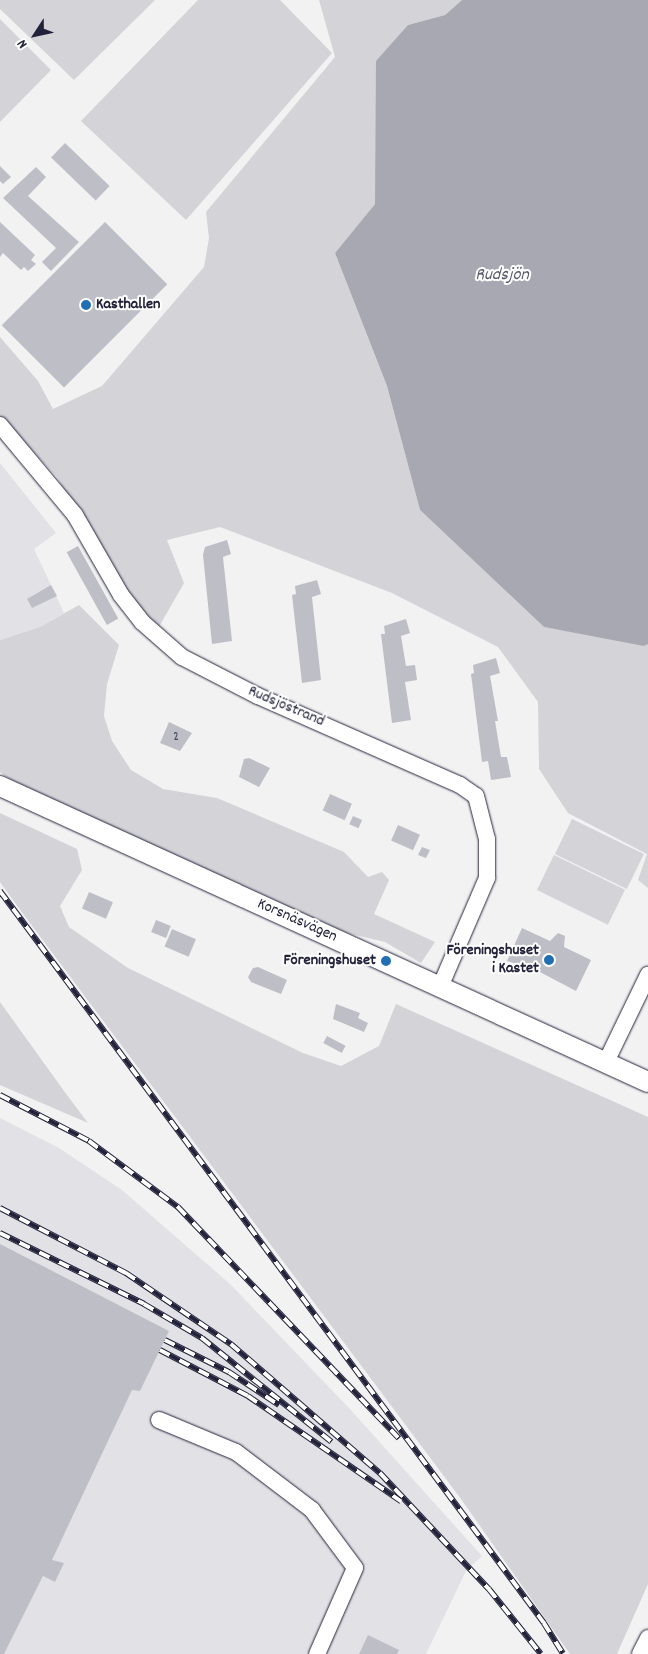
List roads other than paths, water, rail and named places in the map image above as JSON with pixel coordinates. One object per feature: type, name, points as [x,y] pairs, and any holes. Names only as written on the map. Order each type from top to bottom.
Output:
[{"type":"street","name":"Rudsjöstrand","points":[[0,425],[75,515],[121,594],[142,622],[182,657],[258,696],[460,785],[476,796],[487,838],[487,878],[440,987]]},
{"type":"street","name":"Korsnäsvägen","points":[[0,786],[648,1082]]},
{"type":"street","points":[[606,1062],[648,975]]},
{"type":"street","points":[[159,1420],[236,1452],[312,1510],[355,1568],[317,1654]]},
{"type":"street","points":[[640,1654],[648,1638]]},
{"type":"water","name":"Rudsjön","points":[[462,0],[648,0],[648,644],[644,646],[544,627],[420,510],[387,386],[335,253],[375,204],[376,61],[408,25],[445,15]]},
{"type":"railway","points":[[0,891],[544,1623],[563,1654]]},
{"type":"railway","points":[[0,1095],[89,1141],[178,1207],[399,1438]]},
{"type":"railway","points":[[0,1208],[126,1273],[231,1344],[380,1473],[489,1589],[541,1654]]},
{"type":"railway","points":[[0,1233],[144,1304],[202,1338],[332,1442]]},
{"type":"railway","points":[[165,1340],[229,1372],[279,1405]]},
{"type":"railway","points":[[160,1350],[248,1396],[401,1501]]},
{"type":"place","name":"Kasthallen","points":[[86,305]]},
{"type":"place","name":"Föreningshuset i Kastet","points":[[549,960]]},
{"type":"place","name":"Föreningshuset","points":[[386,961]]}]
